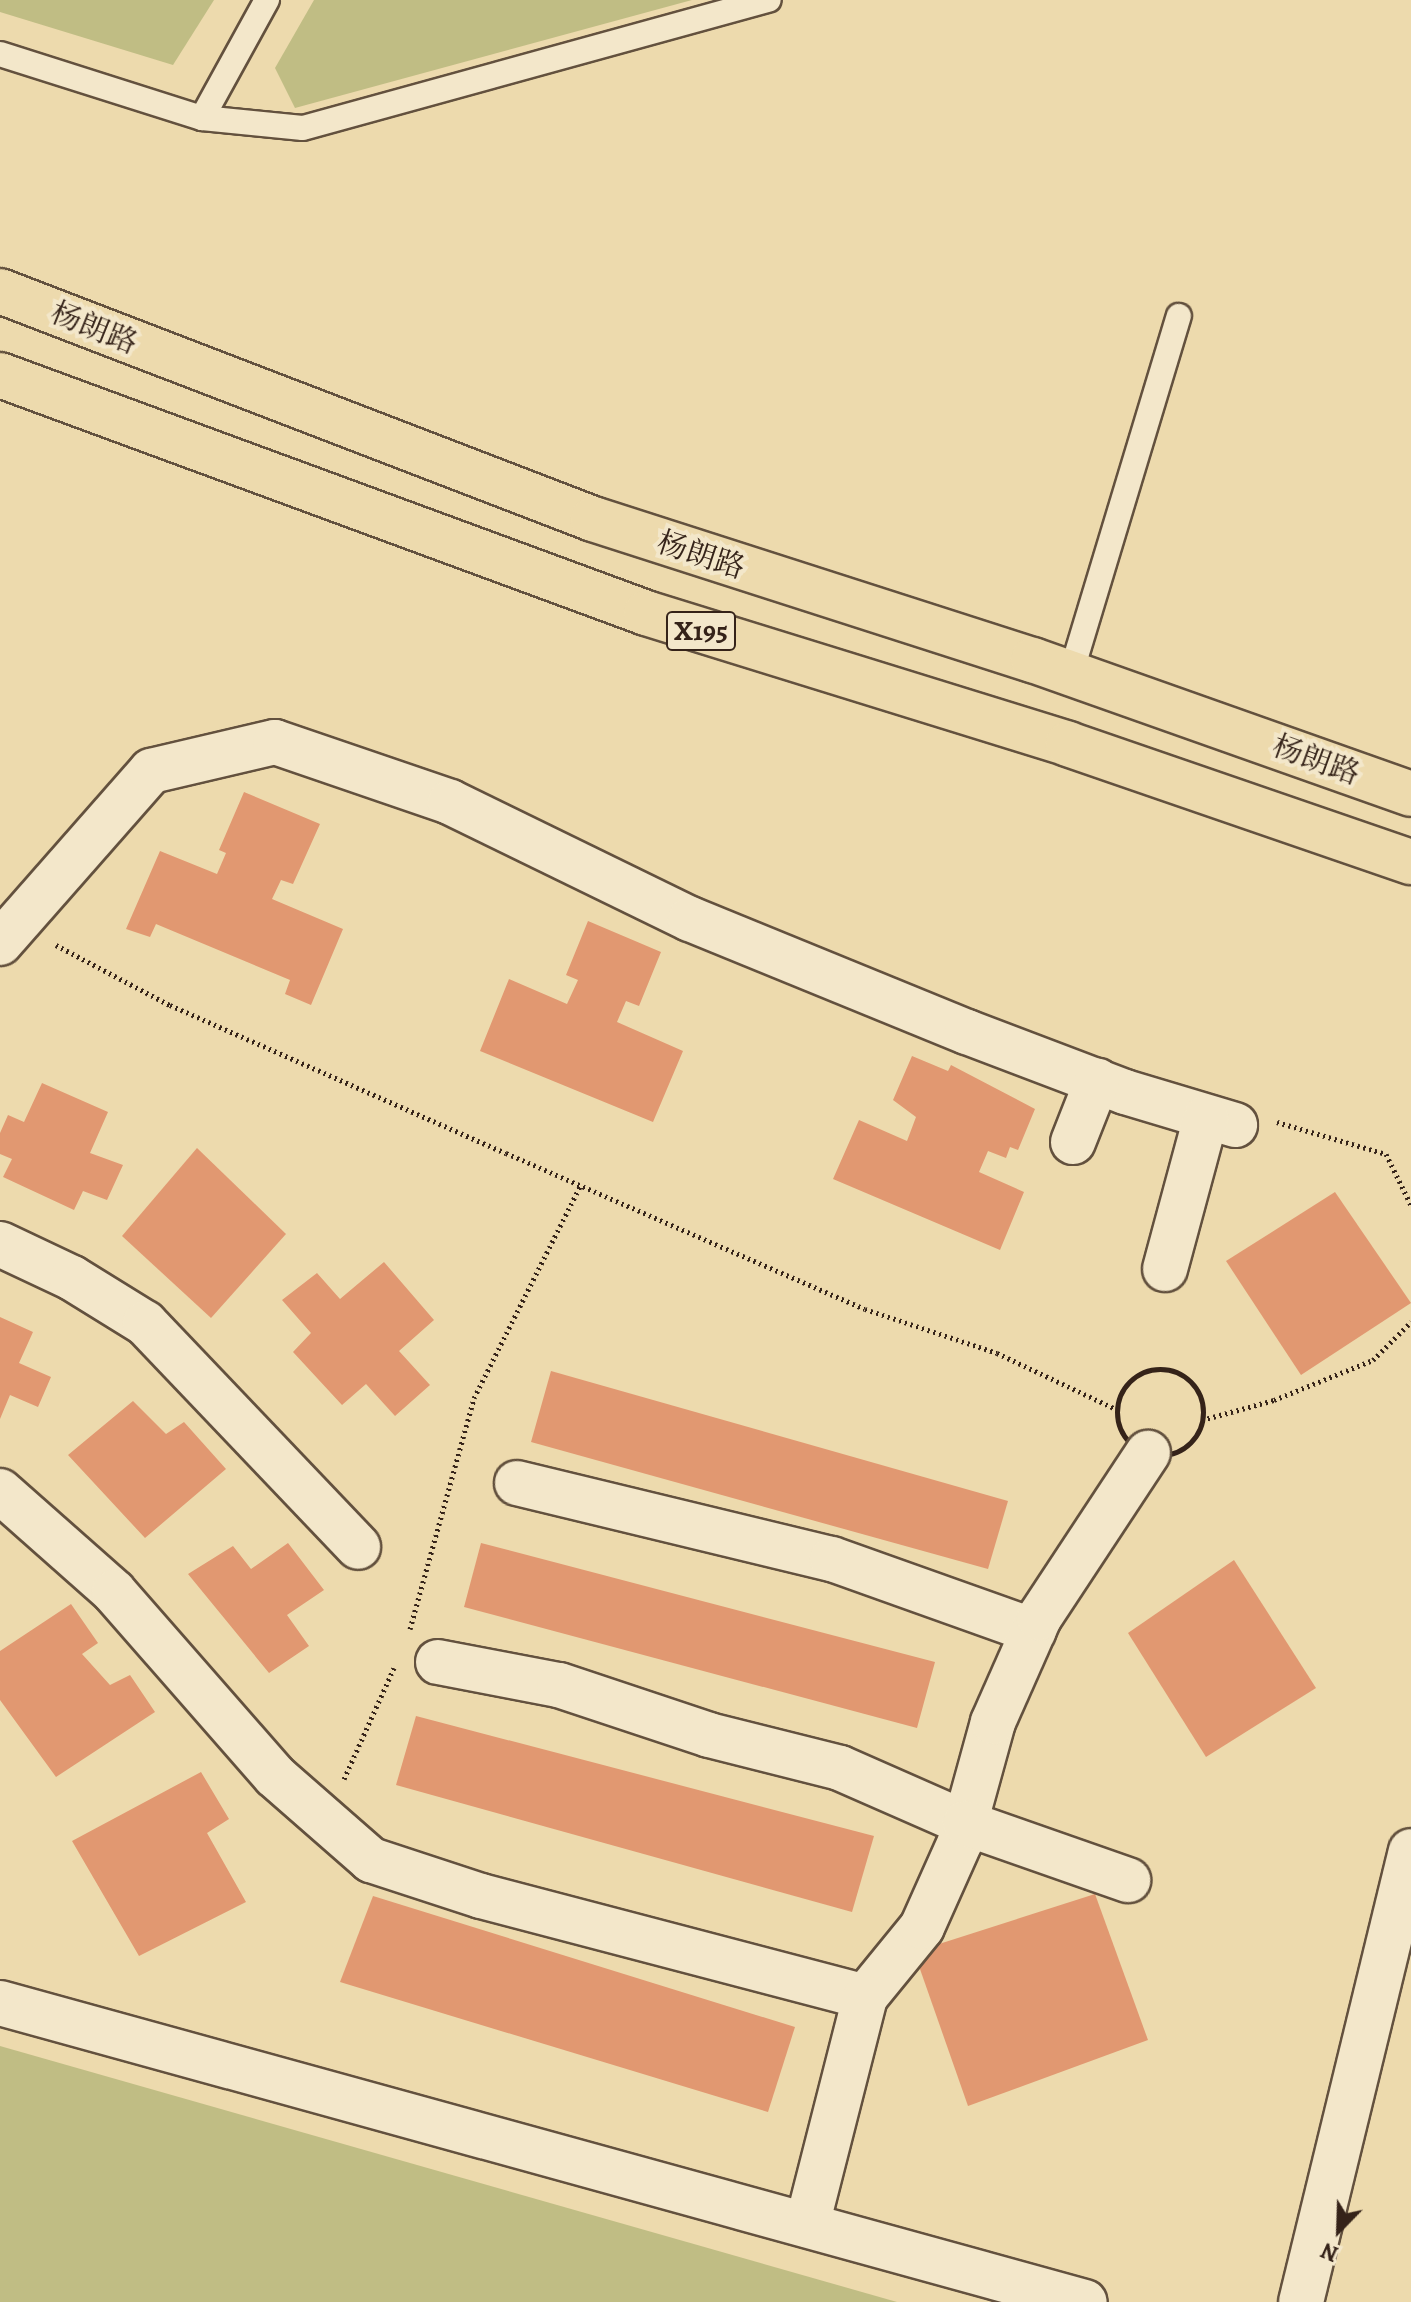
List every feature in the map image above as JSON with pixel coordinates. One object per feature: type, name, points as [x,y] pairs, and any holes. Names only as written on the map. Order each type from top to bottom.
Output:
[{"type":"main road","name":"杨朗路","points":[[0,291],[593,519],[1071,673],[1411,794]]},
{"type":"main road","name":"X195","points":[[0,375],[646,613],[1068,744],[1411,862]]},
{"type":"street","points":[[10,933],[151,771],[275,742],[450,802],[690,919],[1097,1081],[1220,1121],[1165,1269]]},
{"type":"street","points":[[1073,1142],[1097,1081]]},
{"type":"street","points":[[0,1244],[72,1278],[145,1323],[358,1547]]},
{"type":"street","points":[[807,2225],[865,1997],[922,1927],[965,1823],[993,1722],[1034,1631],[1148,1453]]},
{"type":"street","points":[[517,1483],[832,1559],[1034,1631]]},
{"type":"street","points":[[0,1491],[114,1592],[275,1776],[371,1860],[481,1896],[865,1997]]},
{"type":"street","points":[[416,1651],[559,1685],[709,1735],[840,1768],[965,1823],[1128,1880]]},
{"type":"street","points":[[1301,2302],[1409,1866]]},
{"type":"street","points":[[0,2003],[1085,2302]]},
{"type":"lane","points":[[202,118],[267,0]]},
{"type":"lane","points":[[0,54],[202,118],[303,128],[769,0]]},
{"type":"lane","points":[[1071,673],[1179,316]]},
{"type":"path","points":[[10,933],[865,1309],[997,1353],[1116,1409]]},
{"type":"path","points":[[1220,1121],[1283,1122],[1386,1154],[1411,1205]]},
{"type":"path","points":[[326,1820],[416,1651],[440,1501],[474,1398],[581,1184]]},
{"type":"path","points":[[1202,1420],[1373,1360],[1411,1322]]},
{"type":"shaded area","points":[[0,0],[214,0],[173,65],[0,12]]},
{"type":"shaded area","points":[[314,0],[692,0],[295,108],[275,68]]},
{"type":"shaded area","points":[[0,2046],[897,2302],[0,2302]]},
{"type":"building","points":[[244,792],[320,824],[293,884],[281,880],[272,899],[343,929],[311,1005],[285,994],[290,980],[156,924],[150,937],[126,929],[160,851],[217,874],[226,853],[219,850]]},
{"type":"building","points":[[588,921],[661,952],[639,1006],[626,1001],[617,1022],[683,1051],[653,1122],[480,1051],[509,979],[567,1004],[578,980],[566,975]]},
{"type":"building","points":[[912,1056],[948,1071],[951,1065],[1035,1109],[1018,1150],[1010,1147],[1006,1158],[988,1151],[979,1172],[1024,1192],[1000,1250],[833,1179],[859,1120],[907,1141],[916,1117],[893,1100]]},
{"type":"building","points":[[42,1083],[108,1112],[90,1153],[123,1165],[107,1200],[83,1191],[74,1210],[3,1177],[12,1159],[0,1154],[0,1133],[8,1115],[24,1122]]},
{"type":"building","points":[[197,1148],[286,1234],[211,1318],[122,1236]]},
{"type":"building","points":[[1335,1192],[1411,1303],[1301,1375],[1226,1261]]},
{"type":"building","points":[[384,1262],[434,1320],[399,1351],[430,1385],[395,1416],[366,1384],[342,1405],[293,1352],[311,1333],[282,1300],[317,1273],[340,1299]]},
{"type":"building","points":[[0,1317],[33,1332],[19,1363],[51,1377],[38,1407],[10,1395],[0,1419]]},
{"type":"building","points":[[551,1371],[1008,1501],[988,1569],[531,1442]]},
{"type":"building","points":[[133,1401],[166,1434],[184,1422],[226,1469],[145,1538],[68,1455]]},
{"type":"building","points":[[288,1543],[324,1590],[287,1615],[309,1646],[269,1673],[188,1574],[233,1546],[251,1569]]},
{"type":"building","points":[[481,1543],[935,1662],[917,1728],[464,1607]]},
{"type":"building","points":[[1234,1560],[1316,1688],[1206,1757],[1128,1633]]},
{"type":"building","points":[[71,1604],[98,1643],[82,1654],[110,1685],[130,1675],[155,1712],[56,1777],[0,1700],[0,1651]]},
{"type":"building","points":[[416,1716],[874,1836],[852,1912],[396,1785]]},
{"type":"building","points":[[201,1772],[229,1819],[207,1833],[246,1902],[139,1956],[72,1841]]},
{"type":"building","points":[[1095,1894],[1148,2040],[968,2106],[914,1952]]},
{"type":"building","points":[[373,1896],[795,2027],[768,2112],[340,1982]]}]
